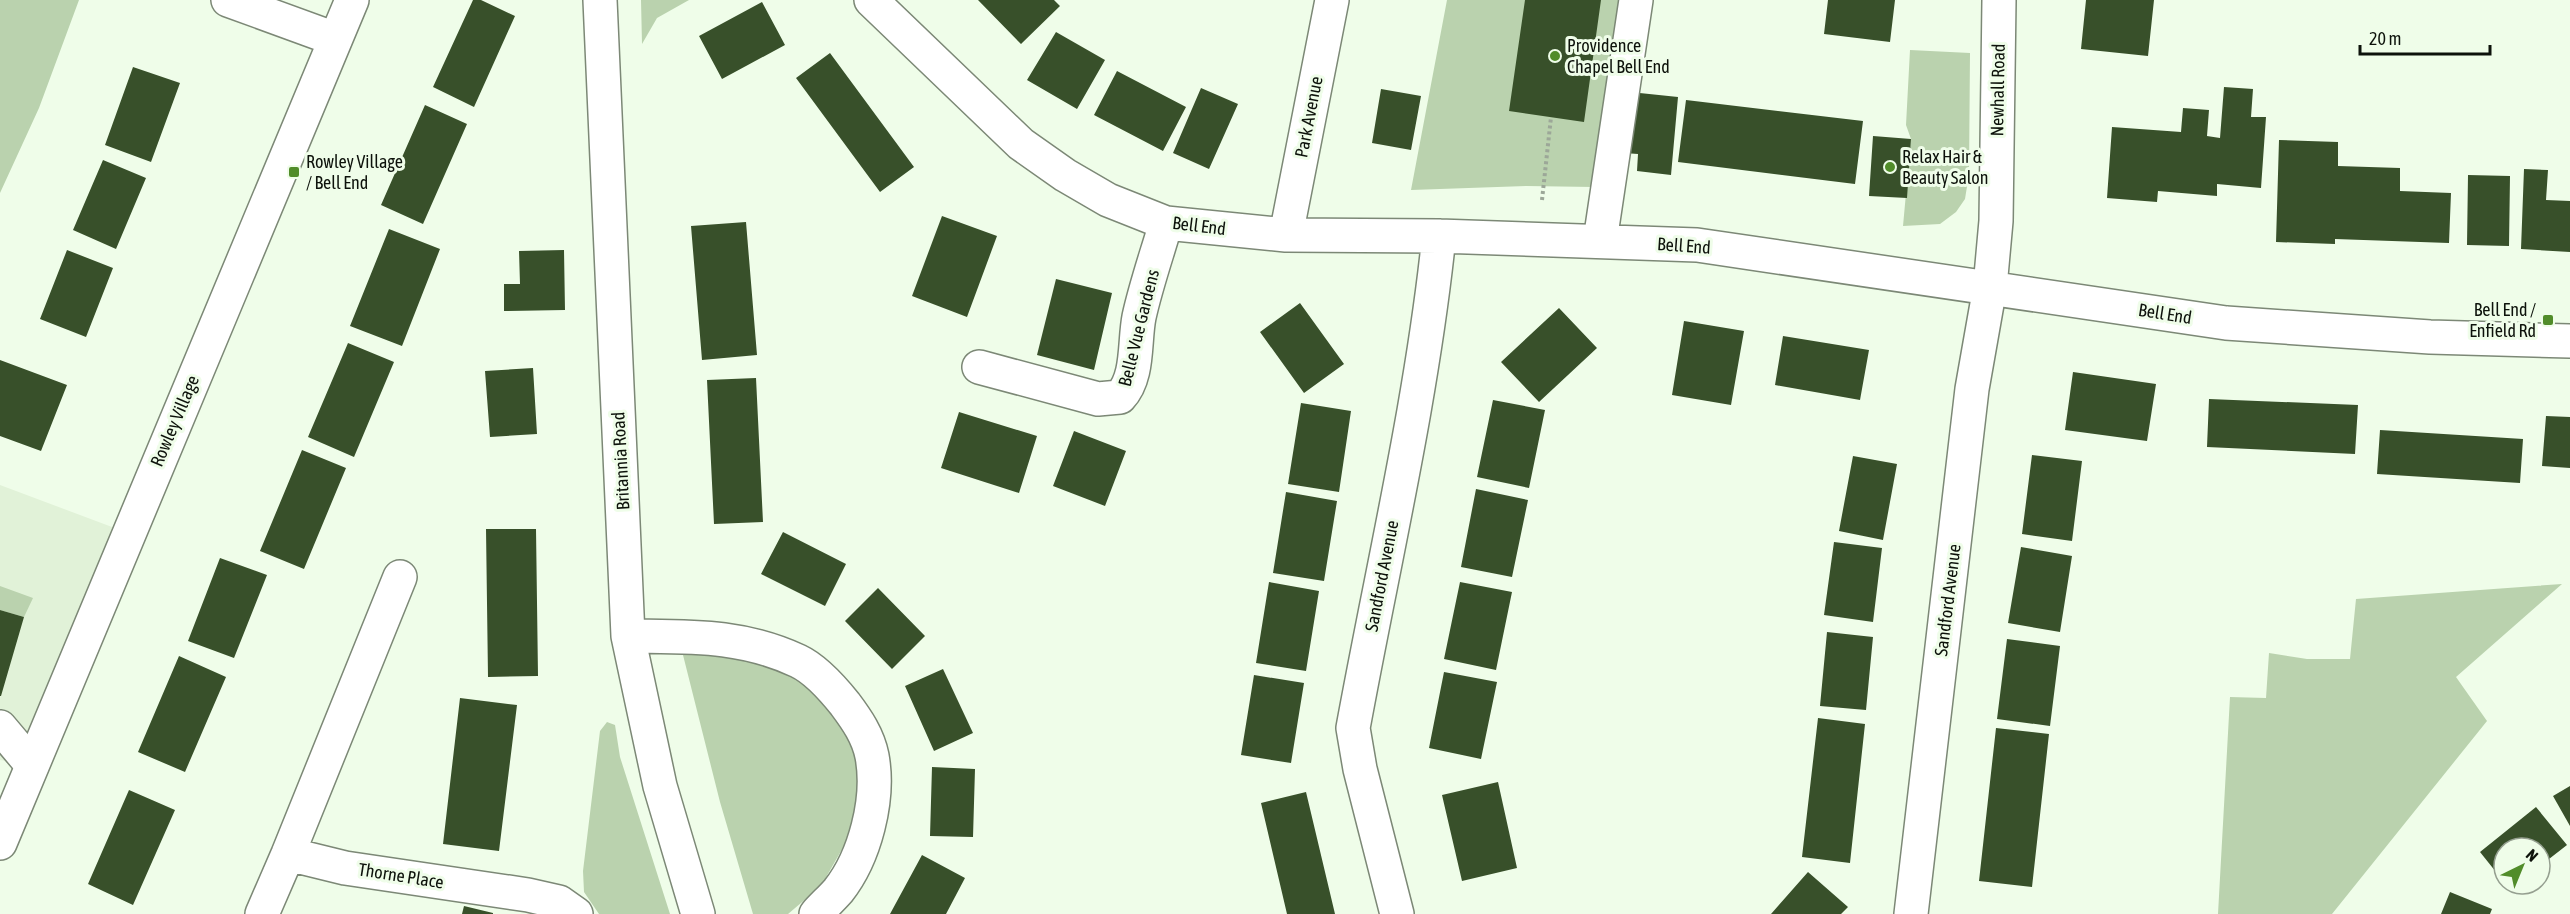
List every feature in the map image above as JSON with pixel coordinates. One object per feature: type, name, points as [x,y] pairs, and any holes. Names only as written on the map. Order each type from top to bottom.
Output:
[{"type":"street","points":[[228,0],[335,39]]},
{"type":"street","name":"Rowley Village","points":[[0,843],[352,0]]},
{"type":"street","name":"Britannia Road","points":[[600,0],[628,636],[660,786],[698,914]]},
{"type":"street","name":"Bell End","points":[[871,0],[1021,144],[1065,175],[1108,200],[1166,223],[1286,235],[1439,236],[1697,245],[2226,323],[2430,337],[2570,341]]},
{"type":"street","name":"Park Avenue","points":[[1286,235],[1332,0]]},
{"type":"street","points":[[1600,241],[1636,0]]},
{"type":"street","name":"Newhall Road","points":[[1990,287],[1996,221],[1999,0]]},
{"type":"street","name":"Belle Vue Gardens","points":[[980,367],[1098,399],[1120,397],[1127,389],[1139,317],[1166,223]]},
{"type":"street","name":"Sandford Avenue","points":[[1397,914],[1360,769],[1353,728],[1417,399],[1439,236]]},
{"type":"street","name":"Sandford Avenue","points":[[1911,914],[1972,389],[1990,287]]},
{"type":"street","points":[[261,914],[288,854],[400,577]]},
{"type":"street","points":[[628,636],[715,637],[760,646],[800,662],[836,692],[860,724],[872,756],[873,797],[867,833],[857,858],[839,889],[816,914]]},
{"type":"street","points":[[0,727],[32,765]]},
{"type":"street","name":"Thorne Place","points":[[288,854],[345,868],[559,902],[576,914]]},
{"type":"path","points":[[1537,240],[1551,117]]},
{"type":"shaded area","points":[[0,0],[79,0],[39,108],[0,193]]},
{"type":"shaded area","points":[[641,0],[689,0],[657,18],[642,44]]},
{"type":"shaded area","points":[[1447,0],[1622,0],[1594,187],[1526,186],[1411,190]]},
{"type":"shaded area","points":[[1910,50],[1970,53],[1969,174],[1965,199],[1956,212],[1940,224],[1903,226],[1911,139],[1906,125]]},
{"type":"shaded area","points":[[0,485],[128,533],[32,765],[0,760]]},
{"type":"shaded area","points":[[2562,584],[2456,677],[2487,721],[2332,914],[2218,914],[2230,697],[2266,698],[2269,653],[2307,659],[2350,659],[2356,599]]},
{"type":"shaded area","points":[[0,586],[33,598],[24,617],[0,610]]},
{"type":"shaded area","points":[[723,651],[748,656],[800,678],[845,727],[855,754],[861,780],[859,807],[849,837],[821,886],[788,914],[753,914],[720,802],[683,655]]},
{"type":"shaded area","points":[[607,722],[615,725],[620,757],[670,914],[599,914],[584,892],[583,871],[600,731]]},
{"type":"building","points":[[473,0],[481,0],[515,16],[474,107],[433,87]]},
{"type":"building","points":[[978,0],[1054,0],[1060,6],[1021,44]]},
{"type":"building","name":"Providence Chapel Bell End","points":[[1525,0],[1601,0],[1584,122],[1509,111]]},
{"type":"building","points":[[1828,0],[1895,0],[1890,42],[1824,34]]},
{"type":"building","points":[[2086,0],[2154,0],[2148,56],[2081,49]]},
{"type":"building","points":[[762,2],[785,45],[722,79],[699,36]]},
{"type":"building","points":[[1056,32],[1105,60],[1077,109],[1027,80]]},
{"type":"building","points":[[830,53],[914,167],[880,192],[796,78]]},
{"type":"building","points":[[133,67],[180,83],[151,162],[105,145]]},
{"type":"building","points":[[1117,71],[1186,107],[1163,151],[1094,115]]},
{"type":"building","points":[[2224,87],[2253,89],[2251,117],[2266,117],[2261,188],[2217,184],[2217,196],[2158,191],[2157,202],[2107,198],[2112,127],[2181,132],[2183,108],[2209,110],[2207,136],[2220,138]]},
{"type":"building","points":[[1201,88],[1238,104],[1209,169],[1173,153]]},
{"type":"building","points":[[1381,89],[1421,96],[1411,150],[1372,143]]},
{"type":"building","points":[[1630,92],[1678,97],[1671,175],[1637,171],[1638,154],[1624,153]]},
{"type":"building","points":[[1686,100],[1863,121],[1855,184],[1678,162]]},
{"type":"building","points":[[425,105],[467,124],[423,224],[381,205]]},
{"type":"building","name":"Relax Hair & Beauty Salon","points":[[1873,136],[1911,139],[1907,198],[1869,196]]},
{"type":"building","points":[[2279,140],[2338,142],[2338,166],[2400,168],[2400,191],[2451,193],[2449,243],[2335,239],[2335,244],[2276,242]]},
{"type":"building","points":[[103,160],[146,178],[116,249],[73,230]]},
{"type":"building","points":[[2524,169],[2548,170],[2546,200],[2570,201],[2570,252],[2521,249]]},
{"type":"building","points":[[2468,175],[2510,176],[2509,246],[2467,245]]},
{"type":"building","points":[[942,216],[997,236],[967,317],[912,296]]},
{"type":"building","points":[[746,222],[757,355],[702,360],[691,226]]},
{"type":"building","points":[[389,229],[440,249],[402,346],[350,326]]},
{"type":"building","points":[[67,250],[113,268],[86,337],[40,319]]},
{"type":"building","points":[[564,250],[565,310],[504,311],[504,284],[520,284],[519,251]]},
{"type":"building","points":[[1056,279],[1112,293],[1094,370],[1037,355]]},
{"type":"building","points":[[1300,303],[1344,364],[1304,393],[1260,332]]},
{"type":"building","points":[[1559,308],[1597,348],[1539,402],[1501,362]]},
{"type":"building","points":[[1684,321],[1744,331],[1731,405],[1672,395]]},
{"type":"building","points":[[1783,336],[1869,350],[1860,400],[1775,385]]},
{"type":"building","points":[[348,343],[394,362],[354,457],[308,437]]},
{"type":"building","points":[[0,360],[67,385],[41,451],[0,436]]},
{"type":"building","points":[[533,368],[537,434],[490,437],[485,371]]},
{"type":"building","points":[[2073,372],[2156,384],[2147,441],[2065,430]]},
{"type":"building","points":[[756,378],[763,522],[714,524],[707,380]]},
{"type":"building","points":[[2209,399],[2358,405],[2355,454],[2207,447]]},
{"type":"building","points":[[1493,400],[1545,410],[1529,488],[1477,477]]},
{"type":"building","points":[[1301,403],[1351,411],[1339,492],[1288,484]]},
{"type":"building","points":[[959,412],[1037,436],[1019,493],[941,468]]},
{"type":"building","points":[[2546,416],[2570,417],[2570,468],[2542,466]]},
{"type":"building","points":[[2380,430],[2523,439],[2520,483],[2377,474]]},
{"type":"building","points":[[1074,431],[1126,451],[1105,506],[1053,486]]},
{"type":"building","points":[[302,450],[346,468],[304,569],[260,551]]},
{"type":"building","points":[[2032,455],[2082,461],[2072,541],[2022,534]]},
{"type":"building","points":[[1853,456],[1897,464],[1883,540],[1839,531]]},
{"type":"building","points":[[1476,489],[1528,500],[1512,577],[1461,567]]},
{"type":"building","points":[[1286,492],[1337,501],[1324,581],[1273,573]]},
{"type":"building","points":[[486,529],[536,529],[538,676],[488,677]]},
{"type":"building","points":[[783,532],[846,564],[825,606],[761,574]]},
{"type":"building","points":[[1834,542],[1882,548],[1873,622],[1824,615]]},
{"type":"building","points":[[2021,547],[2072,556],[2060,632],[2008,623]]},
{"type":"building","points":[[220,558],[267,575],[234,658],[188,641]]},
{"type":"building","points":[[1269,582],[1319,591],[1306,671],[1256,663]]},
{"type":"building","points":[[1460,582],[1512,592],[1496,670],[1444,659]]},
{"type":"building","points":[[878,588],[925,636],[892,669],[845,621]]},
{"type":"building","points":[[0,610],[24,617],[1,696],[0,696]]},
{"type":"building","points":[[1827,632],[1873,637],[1866,710],[1820,706]]},
{"type":"building","points":[[2007,639],[2060,646],[2050,726],[1997,719]]},
{"type":"building","points":[[179,656],[226,677],[185,772],[138,752]]},
{"type":"building","points":[[943,669],[973,733],[934,751],[905,686]]},
{"type":"building","points":[[1444,672],[1497,682],[1481,759],[1429,748]]},
{"type":"building","points":[[1254,675],[1304,683],[1291,763],[1241,755]]},
{"type":"building","points":[[460,698],[517,705],[499,851],[443,844]]},
{"type":"building","points":[[1818,718],[1865,724],[1850,863],[1802,857]]},
{"type":"building","points":[[1996,728],[2049,734],[2032,887],[1979,881]]},
{"type":"building","points":[[932,767],[975,769],[973,837],[930,836]]},
{"type":"building","points":[[1498,782],[1517,868],[1462,881],[1442,795]]},
{"type":"building","points":[[2570,786],[2570,826],[2553,796]]},
{"type":"building","points":[[129,790],[175,810],[133,905],[88,884]]},
{"type":"building","points":[[1306,792],[1335,914],[1287,914],[1261,803]]},
{"type":"building","points":[[2536,807],[2567,845],[2552,857],[2552,836],[2500,836]]},
{"type":"building","points":[[2492,842],[2492,867],[2480,852]]},
{"type":"building","points":[[922,855],[965,878],[946,914],[890,914]]},
{"type":"building","points":[[1808,872],[1848,907],[1841,914],[1771,914]]},
{"type":"building","points":[[2450,892],[2492,909],[2490,914],[2441,914]]},
{"type":"building","points":[[464,906],[493,913],[493,914],[462,914]]},
{"type":"place","name":"Providence Chapel Bell End","points":[[1555,56]]},
{"type":"place","name":"Relax Hair & Beauty Salon","points":[[1890,167]]},
{"type":"place","name":"Rowley Village / Bell End","points":[[294,172]]},
{"type":"place","name":"Bell End / Enfield Rd","points":[[2548,320]]}]
